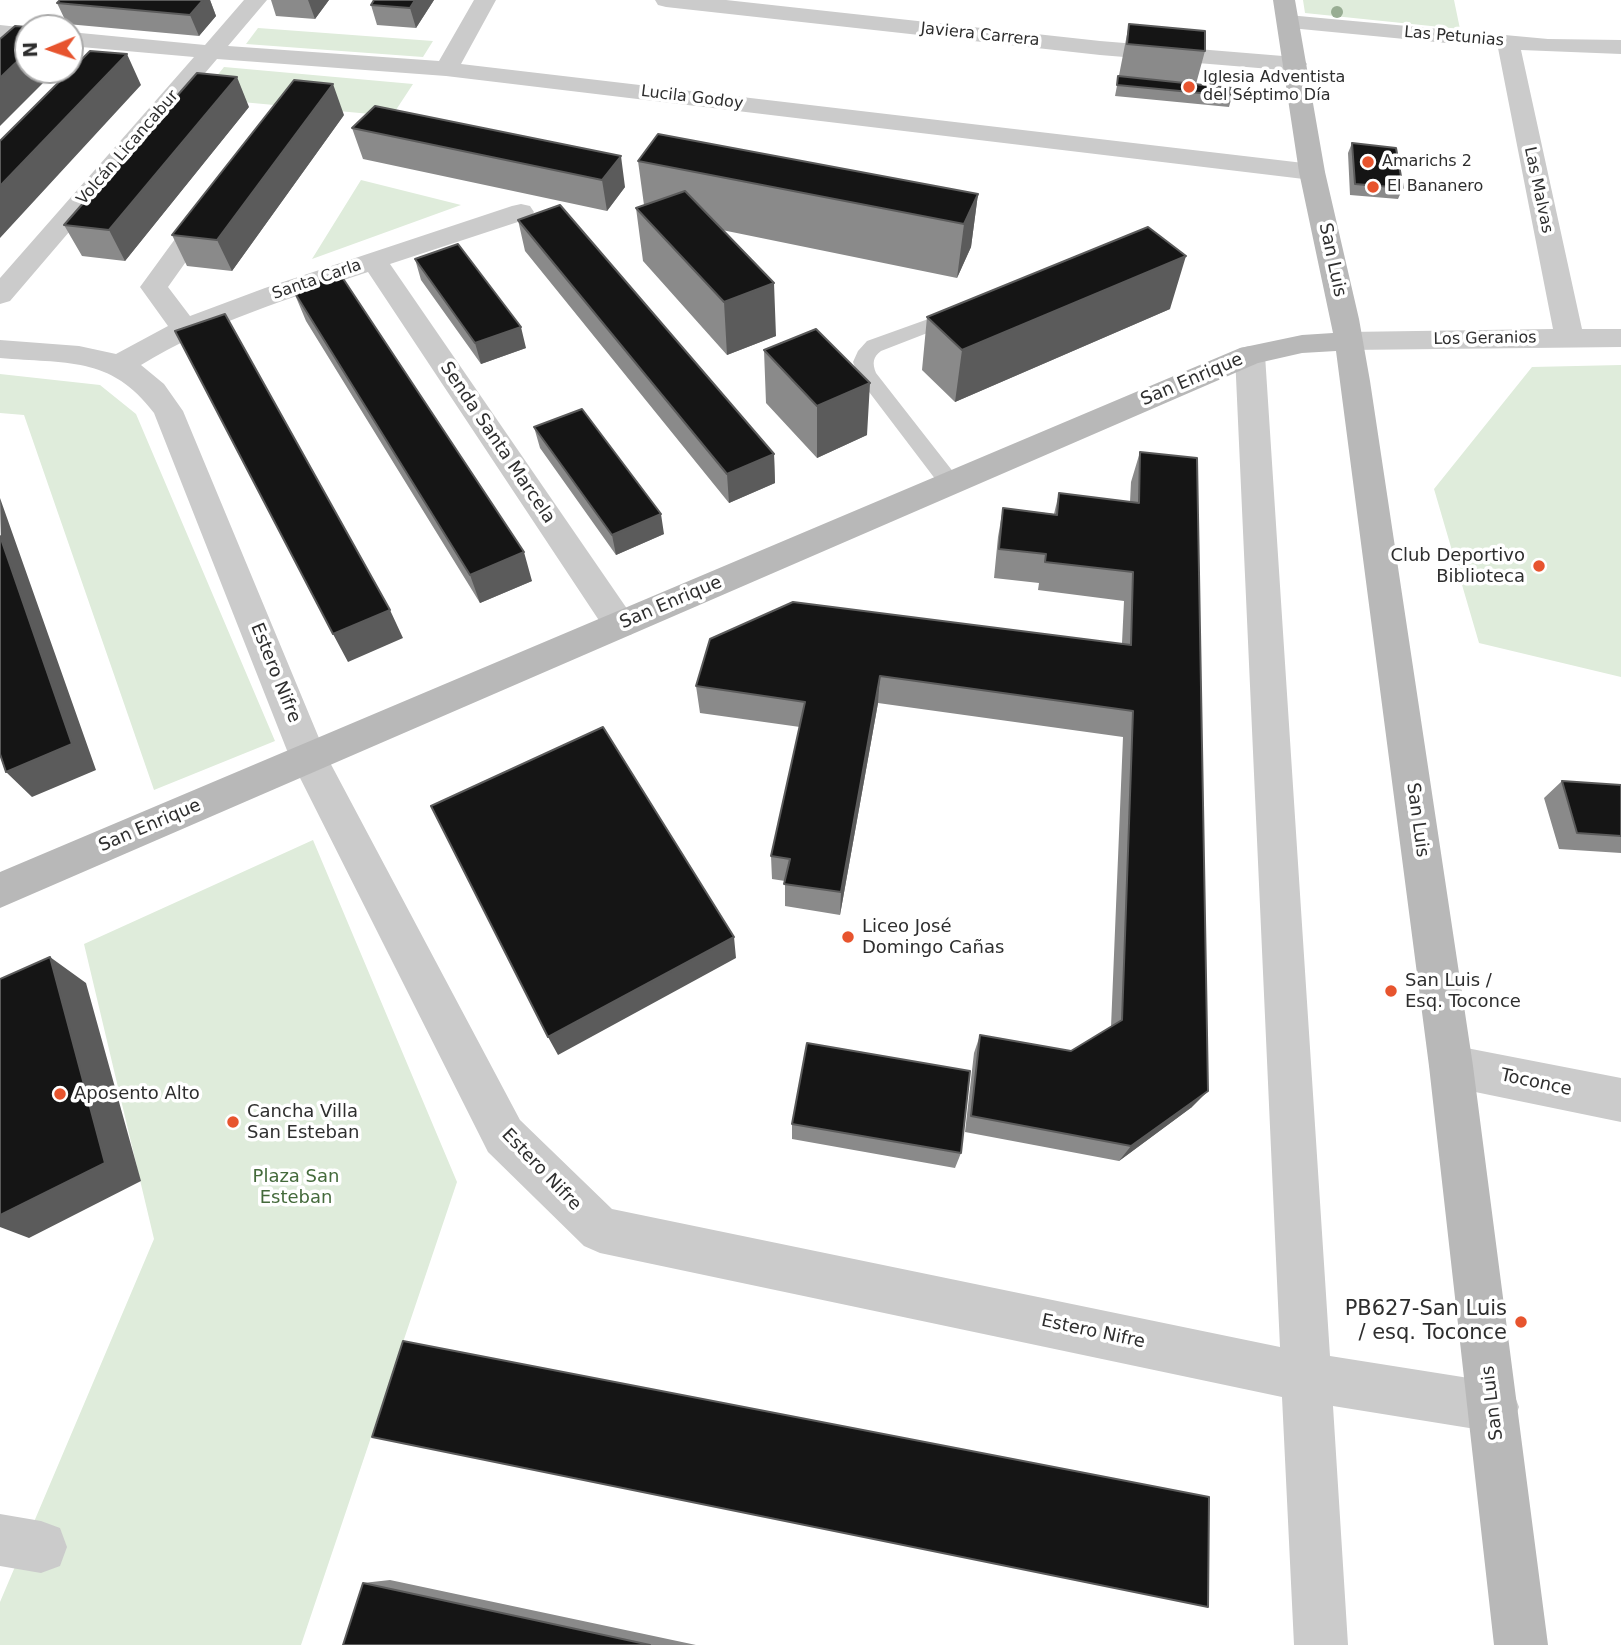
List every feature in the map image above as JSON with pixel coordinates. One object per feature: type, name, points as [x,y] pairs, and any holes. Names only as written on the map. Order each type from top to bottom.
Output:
[{"type":"street","name":"Volcán Licancabur","points":[[0,295],[256,0]]},
{"type":"street","points":[[446,69],[485,0]]},
{"type":"street","name":"Javiera Carrera","points":[[666,0],[1100,48],[1295,64]]},
{"type":"street","name":"San Luis","points":[[1286,11],[1312,172],[1348,341],[1451,1066],[1521,1645]]},
{"type":"street","name":"Las Petunias","points":[[1286,11],[1507,42],[1575,48],[1621,47]]},
{"type":"street","name":"Lucila Godoy","points":[[84,40],[446,69],[1312,172]]},
{"type":"street","name":"Las Malvas","points":[[1507,42],[1569,338]]},
{"type":"street","points":[[185,329],[154,287],[226,187]]},
{"type":"street","name":"Santa Carla","points":[[120,365],[148,347],[185,329],[267,296],[521,212]]},
{"type":"street","name":"Senda Santa Marcela","points":[[374,261],[620,625]]},
{"type":"street","name":"Los Geranios","points":[[1348,341],[1621,338]]},
{"type":"street","name":"San Enrique","points":[[0,890],[1250,355],[1302,344],[1348,341]]},
{"type":"street","name":"Estero Nifre","points":[[0,349],[120,365],[149,385],[169,411],[309,758],[504,1136],[600,1230],[1307,1377],[1494,1407]]},
{"type":"street","points":[[1250,355],[1321,1645]]},
{"type":"street","name":"Toconce","points":[[1451,1066],[1621,1100]]},
{"type":"lane","points":[[950,484],[867,375],[862,363],[865,353],[874,346],[979,307]]},
{"type":"green space","points":[[1303,0],[1454,0],[1460,29],[1305,13]]},
{"type":"green space","points":[[258,28],[433,41],[423,57],[246,44]]},
{"type":"green space","points":[[224,67],[413,84],[392,116],[199,98]]},
{"type":"green space","points":[[361,180],[461,205],[312,259]]},
{"type":"green space","name":"Club Deportivo Biblioteca","points":[[1621,365],[1621,677],[1479,643],[1434,489],[1532,367]]},
{"type":"green space","points":[[0,374],[100,385],[136,414],[275,741],[154,790],[24,415],[0,413]]},
{"type":"green space","name":"Plaza San Esteban","points":[[313,840],[457,1182],[301,1645],[0,1645],[0,1602],[154,1239],[84,944]]},
{"type":"building","points":[[60,0],[203,0],[190,15],[57,3]]},
{"type":"building","points":[[374,0],[415,0],[410,8],[371,5]]},
{"type":"building","points":[[1129,24],[1205,31],[1205,51],[1127,44]]},
{"type":"building","points":[[14,27],[14,64],[0,78],[0,39]]},
{"type":"building","points":[[90,51],[127,54],[0,186],[0,141],[57,84],[84,84],[84,57]]},
{"type":"building","points":[[197,73],[237,77],[109,230],[64,225]]},
{"type":"building","points":[[1118,76],[1232,88],[1232,96],[1117,85]]},
{"type":"building","points":[[294,80],[333,84],[217,240],[172,235]]},
{"type":"building","points":[[375,106],[621,156],[602,180],[352,128]]},
{"type":"building","points":[[658,134],[978,194],[964,224],[638,161]]},
{"type":"building","points":[[1352,143],[1396,148],[1403,188],[1355,184]]},
{"type":"building","points":[[685,191],[774,283],[724,302],[636,208]]},
{"type":"building","points":[[560,205],[774,454],[727,474],[518,220]]},
{"type":"building","points":[[1148,227],[1186,256],[962,350],[927,317]]},
{"type":"building","points":[[458,244],[521,327],[475,343],[415,259]]},
{"type":"building","points":[[340,274],[524,552],[470,575],[293,290]]},
{"type":"building","points":[[225,314],[390,610],[333,634],[175,331]]},
{"type":"building","points":[[816,329],[870,383],[817,406],[764,350]]},
{"type":"building","points":[[582,409],[661,514],[612,535],[534,427]]},
{"type":"building","points":[[1140,452],[1197,458],[1208,1091],[1131,1146],[971,1116],[980,1035],[1071,1051],[1122,1020],[1133,711],[880,676],[841,892],[784,884],[790,859],[771,856],[805,702],[696,686],[710,639],[793,602],[1131,645],[1133,572],[1045,562],[1046,554],[999,549],[1003,508],[1057,515],[1059,493],[1139,503]]},
{"type":"building","points":[[0,536],[72,744],[6,772],[0,754]]},
{"type":"building","points":[[603,727],[734,937],[548,1037],[431,806]]},
{"type":"building","points":[[1562,781],[1621,785],[1621,836],[1577,833]]},
{"type":"building","points":[[50,957],[105,1163],[0,1215],[0,979]]},
{"type":"building","points":[[807,1043],[970,1071],[961,1153],[792,1124]]},
{"type":"building","points":[[403,1341],[1209,1497],[1208,1607],[372,1437]]},
{"type":"building","points":[[363,1583],[650,1645],[343,1645]]},
{"type":"place","name":"Iglesia Adventista del Séptimo Día","points":[[1189,87]]},
{"type":"place","name":"Amarichs 2","points":[[1368,162]]},
{"type":"place","name":"El Bananero","points":[[1373,187]]},
{"type":"place","name":"Club Deportivo Biblioteca","points":[[1539,566]]},
{"type":"place","name":"Liceo José Domingo Cañas","points":[[848,937]]},
{"type":"place","name":"San Luis / Esq. Toconce","points":[[1391,991]]},
{"type":"place","name":"Aposento Alto","points":[[60,1094]]},
{"type":"place","name":"Cancha Villa San Esteban","points":[[233,1122]]},
{"type":"place","name":"PB627-San Luis / esq. Toconce","points":[[1521,1322]]}]
